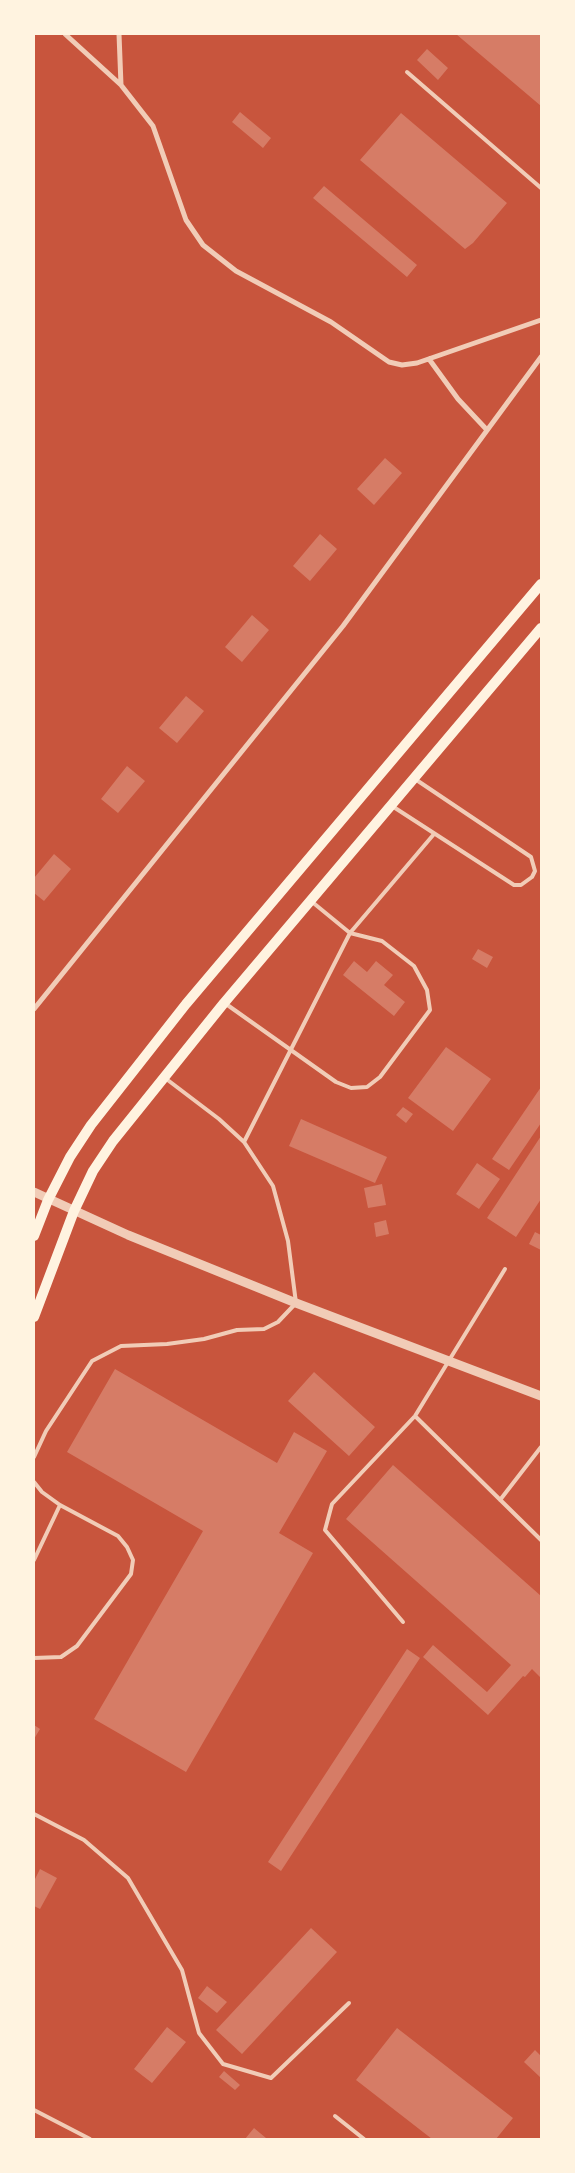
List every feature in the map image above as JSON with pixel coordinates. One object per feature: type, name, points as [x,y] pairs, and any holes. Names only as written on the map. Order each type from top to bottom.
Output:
[{"type":"main road","points":[[34,1236],[48,1200],[70,1157],[91,1125],[186,1004],[541,584]]},
{"type":"main road","points":[[34,1317],[74,1211],[93,1171],[113,1141],[224,1003],[541,628]]},
{"type":"street","points":[[65,34],[121,85],[153,126],[186,220],[203,245],[236,271],[331,322],[389,362],[402,366],[429,359],[541,320]]},
{"type":"street","points":[[119,34],[121,85]]},
{"type":"street","points":[[34,1009],[343,626],[541,357]]},
{"type":"street","points":[[429,359],[458,399],[487,430]]},
{"type":"street","points":[[34,1192],[48,1200],[296,1303],[447,1362],[541,1396]]},
{"type":"lane","points":[[407,72],[541,188]]},
{"type":"lane","points":[[390,805],[514,885],[527,882],[535,871],[531,856],[413,778]]},
{"type":"lane","points":[[244,1142],[350,933],[434,834]]},
{"type":"lane","points":[[224,1003],[336,1082],[351,1088],[367,1087],[380,1077],[430,1010],[427,990],[414,966],[382,941],[350,933],[310,900]]},
{"type":"lane","points":[[34,1456],[46,1431],[92,1361],[121,1346],[167,1344],[237,1330],[264,1329],[278,1322],[296,1303],[288,1241],[273,1186],[244,1142],[220,1119],[164,1076]]},
{"type":"lane","points":[[403,1622],[325,1530],[332,1504],[415,1416],[505,1269]]},
{"type":"lane","points":[[415,1416],[541,1540]]},
{"type":"lane","points":[[500,1500],[541,1447]]},
{"type":"lane","points":[[34,1482],[42,1492],[60,1505],[118,1536],[127,1547],[132,1560],[131,1574],[77,1646],[61,1657],[34,1658]]},
{"type":"lane","points":[[34,1560],[60,1505]]},
{"type":"lane","points":[[34,1814],[84,1840],[128,1878],[182,1970],[199,2033],[222,2064],[271,2078],[349,2003]]},
{"type":"lane","points":[[34,2110],[90,2139]]},
{"type":"lane","points":[[334,2116],[364,2139]]},
{"type":"building","points":[[456,34],[541,34],[541,106]]},
{"type":"building","points":[[427,49],[448,68],[438,80],[417,60]]},
{"type":"building","points":[[240,112],[271,138],[263,148],[232,122]]},
{"type":"building","points":[[401,113],[507,203],[473,243],[465,249],[360,160]]},
{"type":"building","points":[[324,186],[417,265],[407,277],[313,198]]},
{"type":"building","points":[[385,458],[402,473],[374,505],[357,489]]},
{"type":"building","points":[[320,534],[337,549],[310,581],[293,566]]},
{"type":"building","points":[[252,615],[269,630],[242,662],[225,647]]},
{"type":"building","points":[[186,696],[204,711],[177,743],[159,728]]},
{"type":"building","points":[[127,766],[145,781],[118,813],[101,799]]},
{"type":"building","points":[[54,854],[71,869],[44,901],[34,893],[34,878]]},
{"type":"building","points":[[478,949],[493,957],[487,968],[472,959]]},
{"type":"building","points":[[354,961],[367,972],[376,961],[393,975],[384,985],[405,1002],[394,1016],[343,975]]},
{"type":"building","points":[[446,1047],[491,1079],[453,1131],[408,1098]]},
{"type":"building","points":[[541,1087],[541,1123],[509,1170],[492,1159]]},
{"type":"building","points":[[403,1107],[413,1114],[406,1123],[396,1115]]},
{"type":"building","points":[[301,1119],[387,1157],[375,1183],[289,1146]]},
{"type":"building","points":[[541,1136],[541,1199],[516,1237],[487,1218]]},
{"type":"building","points":[[477,1163],[500,1179],[479,1209],[456,1194]]},
{"type":"building","points":[[382,1184],[386,1205],[368,1208],[364,1188]]},
{"type":"building","points":[[386,1220],[389,1234],[376,1237],[374,1223]]},
{"type":"building","points":[[535,1232],[541,1235],[541,1250],[529,1244]]},
{"type":"building","points":[[115,1369],[277,1463],[294,1432],[327,1451],[279,1533],[313,1553],[186,1772],[94,1719],[203,1531],[67,1452]]},
{"type":"building","points":[[314,1372],[375,1427],[349,1456],[288,1401]]},
{"type":"building","points":[[393,1465],[541,1596],[541,1678],[532,1669],[525,1677],[523,1676],[488,1715],[423,1657],[433,1645],[487,1692],[511,1665],[346,1519]]},
{"type":"building","points":[[407,1649],[420,1658],[281,1871],[268,1862]]},
{"type":"building","points":[[34,1725],[40,1729],[34,1739]]},
{"type":"building","points":[[40,1869],[57,1878],[40,1909],[34,1906],[34,1881]]},
{"type":"building","points":[[311,1928],[337,1952],[242,2054],[216,2030]]},
{"type":"building","points":[[207,1986],[227,2002],[217,2013],[198,1998]]},
{"type":"building","points":[[167,2027],[186,2042],[152,2083],[134,2069]]},
{"type":"building","points":[[397,2028],[513,2118],[496,2139],[432,2139],[356,2080]]},
{"type":"building","points":[[535,2050],[541,2056],[541,2078],[524,2062]]},
{"type":"building","points":[[224,2071],[240,2085],[235,2090],[219,2077]]},
{"type":"building","points":[[254,2128],[266,2138],[245,2139]]}]
